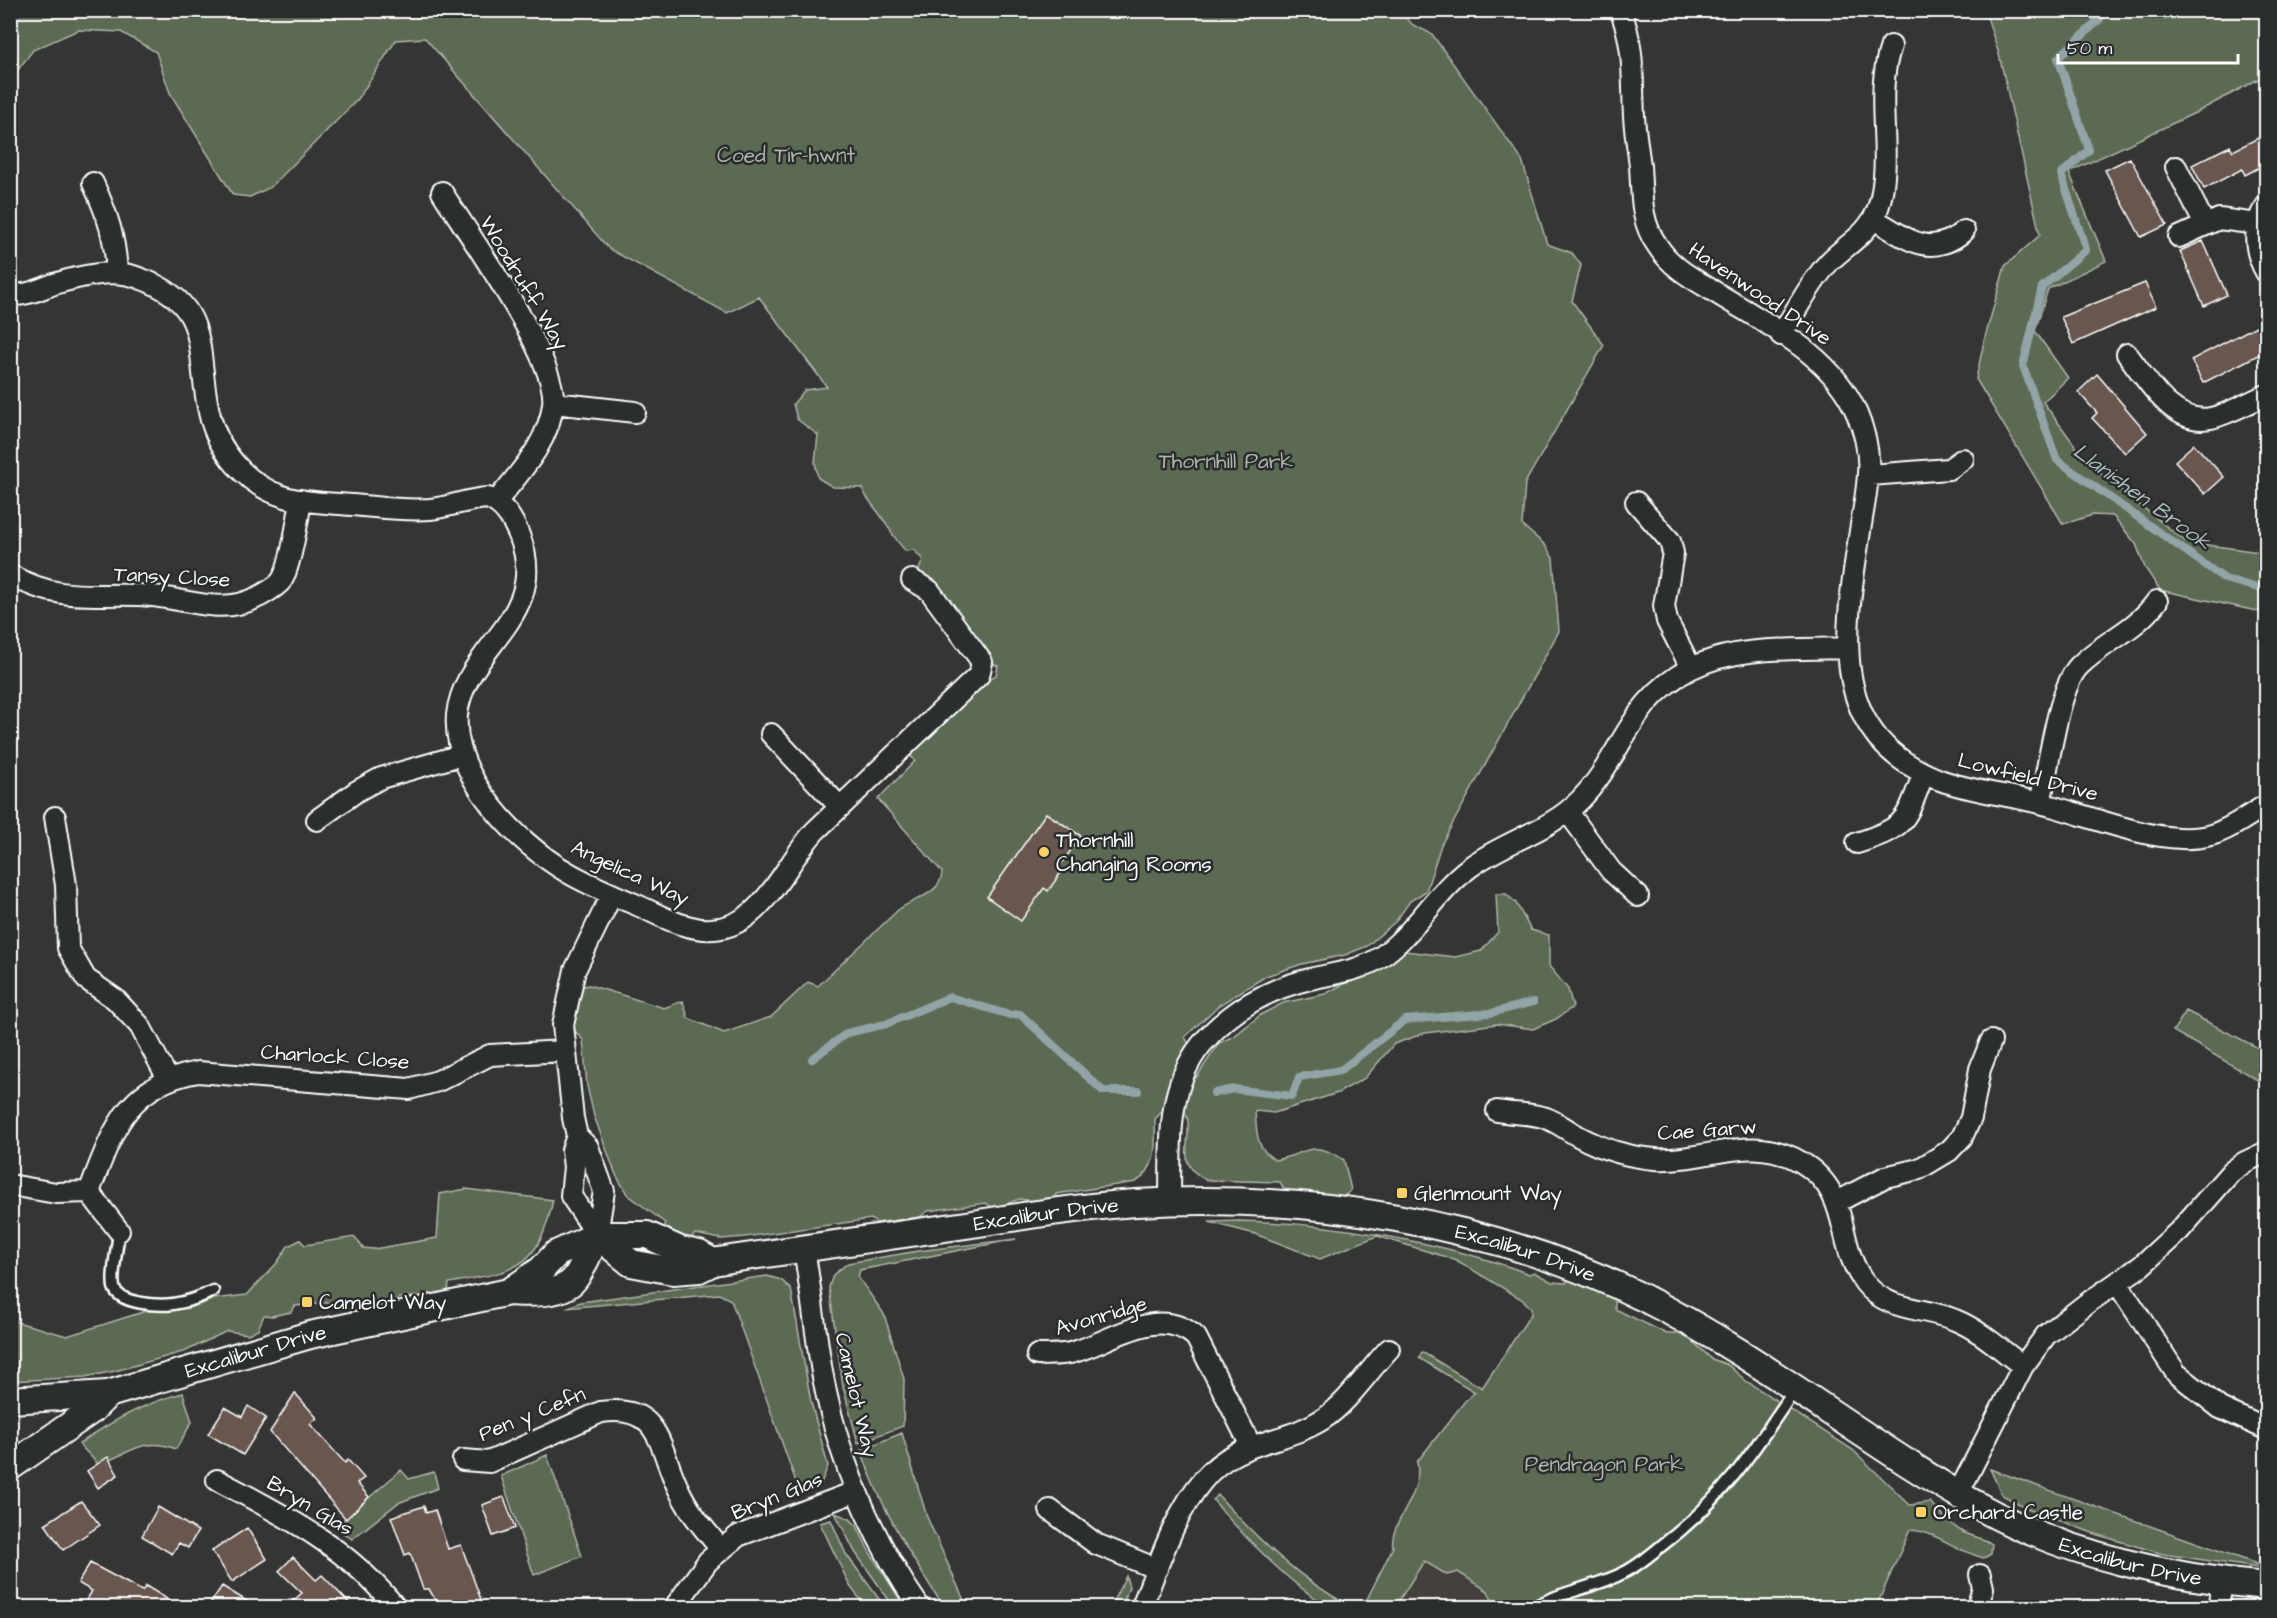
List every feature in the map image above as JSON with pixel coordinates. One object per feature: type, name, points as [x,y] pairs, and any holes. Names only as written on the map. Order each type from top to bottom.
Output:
[{"type":"street","name":"Havenwood Drive","points":[[1620,10],[1634,64],[1634,115],[1642,211],[1647,228],[1657,245],[1678,270],[1816,359],[1841,384],[1863,429],[1868,448],[1870,475],[1851,591],[1846,648]]},
{"type":"street","points":[[1781,335],[1830,262],[1857,241],[1874,219],[1883,186],[1883,102],[1886,60],[1891,46]]},
{"type":"street","points":[[2176,167],[2205,225]]},
{"type":"street","points":[[93,183],[112,230],[117,273]]},
{"type":"street","name":"Woodruff Way","points":[[441,192],[539,349],[548,370],[554,403]]},
{"type":"street","points":[[2266,206],[2260,214],[2256,236],[2261,263],[2266,272]]},
{"type":"street","points":[[1874,219],[1910,241],[1924,245],[1937,246],[1950,243],[1964,231]]},
{"type":"street","points":[[2179,237],[2219,219],[2258,224]]},
{"type":"street","points":[[10,295],[88,276],[117,273],[137,277],[156,285],[187,311],[197,330],[202,350],[208,412],[225,452],[246,475],[267,490],[301,500],[426,509],[447,507],[477,498],[488,498],[496,502],[536,451],[554,403],[635,412]]},
{"type":"street","points":[[2127,354],[2170,407],[2189,417],[2210,418],[2266,395]]},
{"type":"street","points":[[1870,475],[1949,469],[1963,459]]},
{"type":"street","name":"Tansy Close","points":[[10,575],[33,587],[59,594],[82,597],[151,596],[205,606],[237,605],[271,590],[281,580],[301,500]]},
{"type":"street","name":"Angelica Way","points":[[496,502],[507,511],[515,526],[524,549],[526,570],[523,590],[512,619],[473,672],[462,697],[457,713],[457,735],[461,755],[480,790],[523,840],[565,871],[688,927],[722,928],[738,922],[768,899],[799,849],[979,675],[982,662],[929,590],[912,580]]},
{"type":"street","points":[[1636,502],[1670,541],[1673,554],[1664,606],[1667,621],[1691,668]]},
{"type":"street","points":[[2040,803],[2061,708],[2072,676],[2079,666],[2131,629],[2157,601]]},
{"type":"street","points":[[1170,1202],[1172,1120],[1178,1083],[1195,1054],[1215,1030],[1235,1013],[1270,992],[1297,982],[1355,970],[1378,959],[1407,934],[1439,893],[1470,867],[1568,812],[1600,777],[1638,712],[1660,688],[1691,668],[1743,653],[1846,648]]},
{"type":"street","name":"Lowfield Drive","points":[[1846,648],[1852,684],[1868,724],[1889,750],[1924,773],[1971,790],[2040,803],[2176,838],[2214,834],[2266,805]]},
{"type":"street","points":[[771,734],[840,807]]},
{"type":"street","points":[[317,820],[357,791],[381,778],[461,755]]},
{"type":"street","points":[[1857,843],[1887,834],[1898,827],[1904,819],[1924,773]]},
{"type":"street","points":[[1568,812],[1611,871],[1638,896]]},
{"type":"street","points":[[55,817],[66,885],[68,948],[86,979],[115,999],[140,1026],[168,1079]]},
{"type":"street","points":[[597,1235],[571,1196],[574,1174],[572,1150],[577,1136],[569,1095],[563,1025],[568,990],[575,970],[612,894]]},
{"type":"street","points":[[1837,1202],[1885,1177],[1919,1169],[1950,1151],[1962,1137],[1971,1118],[1980,1069],[1991,1041]]},
{"type":"street","name":"Charlock Close","points":[[89,1192],[123,1114],[136,1101],[168,1079],[198,1072],[409,1089],[438,1081],[490,1055],[564,1051]]},
{"type":"street","name":"Cae Garw","points":[[1497,1111],[1546,1119],[1599,1146],[1639,1157],[1679,1158],[1726,1149],[1765,1148],[1802,1163],[1828,1188],[1837,1202],[1851,1259],[1862,1279],[1878,1296],[1906,1308],[1956,1320],[2023,1366]]},
{"type":"street","points":[[577,1136],[588,1148],[604,1191],[597,1235]]},
{"type":"street","points":[[1958,1494],[2023,1366],[2046,1335],[2063,1320],[2118,1284],[2179,1231],[2231,1172],[2266,1152]]},
{"type":"street","points":[[10,1185],[56,1193],[89,1192],[119,1231]]},
{"type":"street","name":"Excalibur Drive","points":[[10,1400],[108,1394],[310,1335],[509,1292],[530,1293],[553,1290],[575,1279],[597,1235],[631,1263],[673,1271],[699,1269],[713,1262],[1055,1212],[1170,1202],[1289,1204],[1339,1209],[1426,1224],[1495,1242],[1575,1269],[1644,1298],[1721,1340],[1958,1494],[2004,1519],[2078,1548],[2150,1569],[2266,1586]]},
{"type":"street","name":"Camelot Way","points":[[804,1249],[822,1373],[842,1453],[884,1550],[920,1608]]},
{"type":"street","points":[[2118,1284],[2176,1373],[2220,1408],[2266,1429]]},
{"type":"street","name":"Avonridge","points":[[1037,1355],[1069,1353],[1130,1329],[1154,1323],[1171,1323],[1186,1328],[1196,1337],[1251,1446]]},
{"type":"street","points":[[1141,1608],[1180,1516],[1203,1480],[1219,1464],[1251,1446],[1308,1428],[1325,1418],[1389,1349]]},
{"type":"street","name":"Excalibur Drive","points":[[10,1467],[92,1410],[108,1394]]},
{"type":"street","name":"Pen y Cefn","points":[[463,1460],[489,1462],[601,1412],[621,1409],[639,1415],[652,1424],[680,1492],[720,1548]]},
{"type":"street","name":"Bryn Glas","points":[[217,1480],[342,1553],[364,1571],[396,1608]]},
{"type":"street","name":"Bryn Glas","points":[[674,1608],[689,1584],[720,1548],[738,1536],[857,1491]]},
{"type":"street","points":[[1050,1510],[1096,1544],[1157,1569]]},
{"type":"street","points":[[1977,1608],[1983,1588],[1980,1575]]},
{"type":"street","points":[[2219,1608],[2221,1581]]},
{"type":"lane","points":[[119,1231],[114,1289],[120,1296],[132,1303],[172,1305],[213,1291]]},
{"type":"lane","points":[[1533,1608],[1557,1595],[1623,1573],[1675,1536],[1711,1503],[1748,1460],[1796,1388]]},
{"type":"shaded area","points":[[1429,1554],[1485,1589],[1506,1608],[1395,1608]]},
{"type":"green space","points":[[11,11],[1399,11],[1413,25],[1432,34],[1522,160],[1547,244],[1572,253],[1581,265],[1572,301],[1604,345],[1525,483],[1522,525],[1545,545],[1553,558],[1559,631],[1441,845],[1426,891],[1410,901],[1396,921],[1367,946],[1345,955],[1302,964],[1266,976],[1219,1005],[1185,1037],[1189,1044],[1178,1079],[1196,1078],[1219,1043],[1234,1036],[1262,1014],[1283,1003],[1325,994],[1405,951],[1455,957],[1481,951],[1498,932],[1496,894],[1506,894],[1516,903],[1531,930],[1549,935],[1549,966],[1568,989],[1573,1007],[1556,1019],[1533,1029],[1497,1024],[1425,1033],[1394,1044],[1365,1078],[1338,1093],[1274,1113],[1255,1111],[1260,1145],[1275,1160],[1316,1149],[1333,1153],[1344,1160],[1351,1190],[1340,1201],[1286,1193],[1280,1182],[1206,1180],[1191,1168],[1186,1155],[1188,1120],[1181,1105],[1166,1107],[1155,1119],[1155,1146],[1152,1162],[1149,1169],[1136,1182],[1056,1194],[1055,1198],[1044,1202],[1019,1199],[994,1209],[986,1203],[928,1211],[920,1217],[876,1223],[871,1219],[721,1239],[695,1234],[687,1243],[671,1238],[665,1228],[665,1223],[627,1194],[616,1175],[594,1116],[587,1086],[583,1040],[568,1023],[579,987],[589,985],[664,1008],[683,1001],[688,1018],[724,1033],[771,1017],[808,982],[818,986],[898,910],[926,895],[937,886],[942,872],[878,799],[915,761],[909,754],[981,684],[996,675],[998,666],[991,663],[917,574],[923,560],[914,550],[906,551],[902,547],[862,488],[833,487],[818,478],[815,462],[818,435],[797,419],[793,404],[805,390],[827,387],[759,297],[727,313],[609,249],[425,38],[396,40],[358,99],[271,187],[250,197],[233,195],[170,93],[156,52],[121,32],[78,30],[33,50],[11,79]]},
{"type":"green space","points":[[1985,11],[2266,11],[2266,75],[2197,112],[2069,172],[2106,261],[2048,289],[2035,331],[2068,378],[2043,402],[2088,463],[2186,542],[2266,553],[2266,613],[2160,590],[2145,568],[2136,544],[2113,516],[2093,515],[2063,524],[1976,379],[2005,266],[2040,235],[1999,54]]},
{"type":"green space","points":[[2186,1011],[2266,1052],[2266,1085],[2173,1031]]},
{"type":"green space","points":[[466,1189],[553,1200],[540,1241],[520,1264],[491,1275],[449,1283],[448,1291],[441,1295],[399,1298],[392,1307],[365,1313],[354,1300],[295,1306],[291,1312],[272,1316],[264,1315],[258,1329],[248,1334],[227,1331],[186,1351],[115,1371],[85,1377],[11,1381],[10,1320],[67,1336],[146,1311],[247,1295],[277,1263],[288,1246],[300,1240],[305,1245],[355,1237],[363,1248],[374,1249],[437,1238],[440,1194]]},
{"type":"green space","name":"Pendragon Park","points":[[1240,1221],[1311,1226],[1387,1236],[1461,1252],[1529,1274],[1534,1272],[1552,1282],[1566,1283],[1569,1276],[1615,1298],[1615,1309],[1667,1334],[1679,1334],[1691,1340],[1712,1359],[1728,1365],[1746,1381],[1853,1450],[1910,1505],[1930,1502],[1957,1528],[1992,1544],[1991,1554],[1984,1558],[1928,1534],[1910,1530],[1876,1607],[1495,1607],[1488,1591],[1458,1572],[1447,1575],[1424,1561],[1395,1607],[1363,1607],[1393,1547],[1396,1529],[1416,1487],[1417,1462],[1465,1401],[1475,1392],[1419,1358],[1422,1352],[1482,1388],[1531,1314],[1531,1308],[1523,1300],[1456,1260],[1377,1236],[1320,1259],[1255,1234],[1209,1222]]},
{"type":"green space","points":[[1016,1239],[860,1270],[858,1277],[884,1314],[904,1379],[903,1426],[858,1443],[843,1387],[829,1287],[833,1275],[848,1263],[918,1251]]},
{"type":"green space","points":[[767,1276],[781,1280],[791,1289],[811,1402],[828,1466],[821,1483],[800,1493],[731,1300],[719,1294],[566,1308],[581,1302]]},
{"type":"green space","points":[[183,1393],[192,1422],[176,1449],[164,1446],[144,1446],[98,1464],[79,1444],[128,1414]]},
{"type":"green space","points":[[902,1433],[927,1517],[967,1607],[944,1607],[897,1531],[877,1492],[861,1450]]},
{"type":"green space","points":[[547,1455],[582,1556],[534,1575],[501,1476]]},
{"type":"green space","points":[[1990,1469],[2254,1563],[2265,1569],[2163,1554],[2095,1534],[2027,1508],[2002,1495]]},
{"type":"green space","points":[[401,1470],[409,1479],[434,1472],[438,1488],[398,1503],[352,1539],[335,1527]]},
{"type":"green space","points":[[1218,1495],[1280,1557],[1315,1584],[1352,1607],[1336,1608],[1320,1601],[1287,1576],[1252,1544],[1213,1500]]},
{"type":"green space","points":[[835,1513],[850,1519],[857,1526],[870,1553],[905,1607],[894,1607],[855,1552]]},
{"type":"green space","points":[[831,1520],[846,1554],[885,1607],[866,1607],[850,1586],[820,1523]]},
{"type":"green space","points":[[1126,1576],[1129,1587],[1122,1607],[1110,1607]]},
{"type":"building","points":[[2260,137],[2266,150],[2266,164],[2245,175],[2242,169],[2204,189],[2192,165],[2230,146],[2233,151]]},
{"type":"building","points":[[2130,158],[2167,225],[2141,237],[2105,170]]},
{"type":"building","points":[[2203,241],[2227,295],[2204,306],[2180,251]]},
{"type":"building","points":[[2145,283],[2156,307],[2073,344],[2061,317]]},
{"type":"building","points":[[2258,325],[2266,341],[2266,351],[2203,383],[2191,360]]},
{"type":"building","points":[[2097,374],[2147,433],[2125,453],[2092,418],[2097,413],[2078,392]]},
{"type":"building","points":[[2194,444],[2224,477],[2205,494],[2175,461]]},
{"type":"building","name":"Thornhill Changing Rooms","points":[[1046,813],[1081,836],[1058,868],[1062,871],[1048,891],[1044,888],[1021,921],[987,897]]},
{"type":"building","points":[[295,1393],[317,1418],[310,1424],[345,1463],[348,1460],[364,1478],[357,1483],[369,1497],[346,1519],[270,1432]]},
{"type":"building","points":[[248,1406],[266,1418],[243,1455],[208,1434],[225,1407],[242,1417]]},
{"type":"building","points":[[108,1457],[118,1475],[98,1488],[87,1471]]},
{"type":"building","points":[[504,1497],[515,1528],[493,1536],[482,1505]]},
{"type":"building","points":[[81,1501],[100,1525],[63,1550],[45,1524]]},
{"type":"building","points":[[424,1506],[426,1513],[435,1510],[448,1549],[461,1545],[484,1608],[440,1608],[429,1589],[423,1589],[410,1553],[405,1555],[391,1517]]},
{"type":"building","points":[[158,1507],[198,1531],[188,1548],[179,1543],[172,1554],[142,1536]]},
{"type":"building","points":[[247,1528],[267,1559],[232,1582],[212,1551]]},
{"type":"building","points":[[293,1557],[316,1580],[322,1575],[354,1608],[285,1608],[302,1593],[279,1571]]},
{"type":"building","points":[[90,1563],[142,1591],[146,1586],[182,1608],[82,1608],[92,1591],[78,1583]]},
{"type":"building","points":[[222,1586],[258,1608],[207,1608]]},
{"type":"waterway","name":"Llanishen Brook","points":[[2080,10],[2100,19],[2058,58],[2089,150],[2061,174],[2086,250],[2042,287],[2023,366],[2057,460],[2225,579],[2266,590]]},
{"type":"waterway","points":[[812,1059],[847,1033],[886,1024],[950,997],[1010,1015],[1020,1014],[1103,1091],[1138,1091]]},
{"type":"waterway","points":[[1214,1093],[1234,1089],[1292,1096],[1299,1077],[1341,1070],[1405,1020],[1491,1013],[1533,1002]]},
{"type":"place","name":"Thornhill Changing Rooms","points":[[1044,852]]},
{"type":"place","name":"Glenmount Way","points":[[1402,1193]]},
{"type":"place","name":"Camelot Way","points":[[307,1302]]},
{"type":"place","name":"Orchard Castle","points":[[1921,1512]]},
{"type":"park label","name":"Coed Tir-hwnt","points":[[786,155]]},
{"type":"park label","name":"Thornhill Park","points":[[1226,461]]}]
